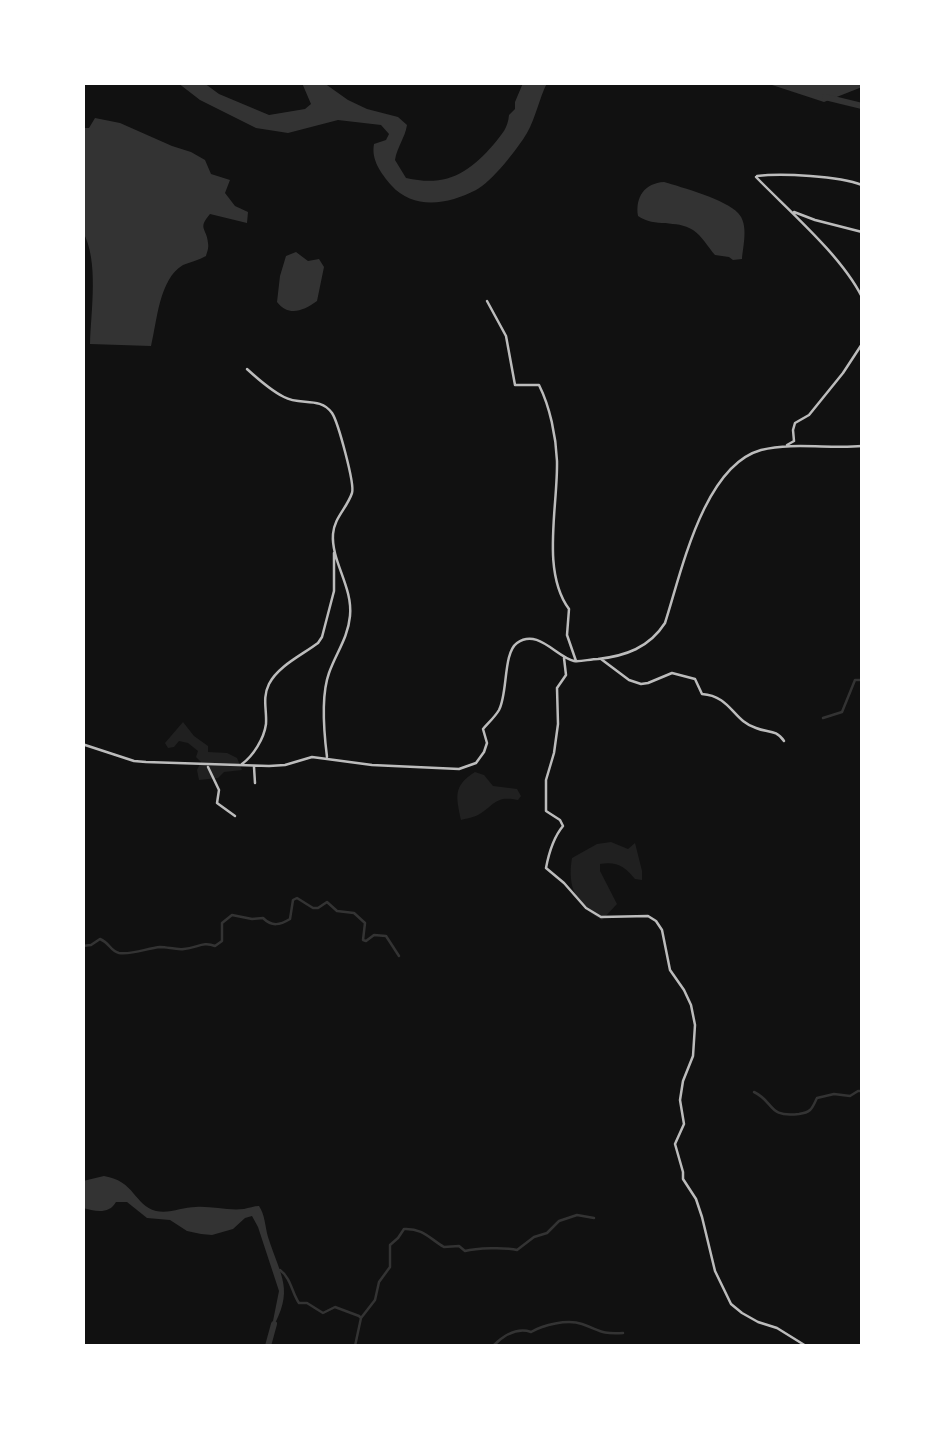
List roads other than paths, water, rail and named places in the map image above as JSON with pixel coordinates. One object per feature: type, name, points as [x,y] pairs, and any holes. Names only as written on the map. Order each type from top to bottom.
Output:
[{"type":"street","points":[[862,186],[847,180],[756,176],[854,281],[862,296]]},
{"type":"street","points":[[792,212],[862,232]]},
{"type":"street","points":[[487,301],[506,336],[515,385],[539,385],[547,402],[557,458],[554,565],[562,598],[569,608],[566,636],[576,662]]},
{"type":"street","points":[[786,446],[794,440],[795,424],[809,414],[862,344]]},
{"type":"street","points":[[240,766],[253,756],[266,726],[265,694],[270,682],[318,643],[326,627],[334,592],[333,533],[354,486],[340,429],[325,405],[285,398],[247,369]]},
{"type":"street","points":[[82,745],[134,761],[208,766],[285,765],[312,757],[445,769],[476,763],[487,743],[483,728],[498,710],[509,653],[515,644],[533,640],[548,644],[576,662],[620,656],[642,646],[660,631],[684,554],[712,491],[736,464],[756,451],[786,446],[862,446]]},
{"type":"street","points":[[327,758],[328,674],[344,644],[350,606],[334,546]]},
{"type":"street","points":[[564,656],[566,675],[557,688],[558,724],[546,780],[546,811],[560,820],[562,826],[555,833],[546,868],[601,918],[648,916],[662,930],[670,970],[691,1005],[695,1025],[693,1056],[680,1100],[684,1124],[676,1144],[683,1179],[696,1200],[715,1271],[731,1304],[806,1346]]},
{"type":"street","points":[[600,658],[629,680],[641,684],[672,673],[695,679],[702,694],[722,699],[746,724],[778,733],[784,741]]},
{"type":"street","points":[[208,766],[218,790],[217,803],[234,816]]},
{"type":"street","points":[[254,766],[254,783]]},
{"type":"waterway","points":[[825,97],[862,106]]},
{"type":"waterway","points":[[823,718],[842,712],[855,680],[862,680]]},
{"type":"waterway","points":[[82,946],[100,939],[116,952],[124,953],[160,947],[215,946],[222,941],[222,923],[232,915],[279,924],[290,919],[293,900],[297,898],[313,908],[327,902],[337,911],[354,913],[365,923],[363,940],[374,935],[386,936],[399,956]]},
{"type":"waterway","points":[[754,1092],[776,1111],[789,1115],[809,1111],[817,1098],[850,1096],[862,1091]]},
{"type":"waterway","points":[[361,1318],[375,1300],[379,1282],[390,1267],[390,1245],[404,1229],[421,1232],[444,1247],[459,1246],[465,1251],[517,1250],[547,1233],[559,1221],[577,1215],[594,1218]]},
{"type":"waterway","points":[[280,1270],[299,1303],[307,1303],[323,1313],[335,1307],[361,1318],[355,1346]]},
{"type":"waterway","points":[[493,1346],[515,1332],[531,1332],[562,1322],[623,1333]]},
{"type":"waterway","points":[[268,1346],[274,1324]]}]
